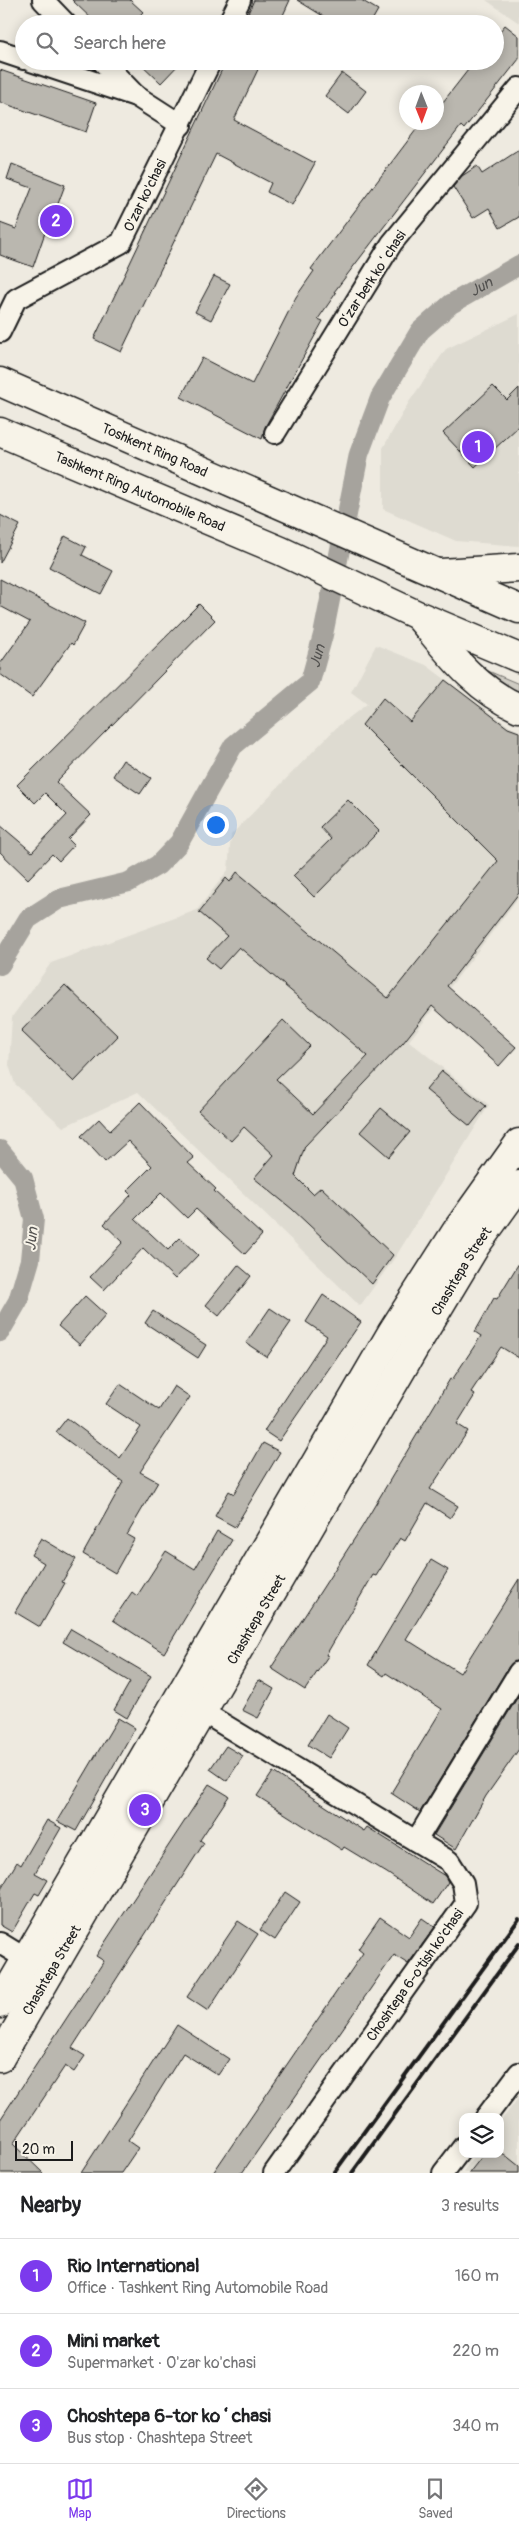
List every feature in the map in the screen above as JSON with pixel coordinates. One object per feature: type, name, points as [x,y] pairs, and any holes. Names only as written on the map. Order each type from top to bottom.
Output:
[{"type":"main road","name":"Toshkent Ring Road","points":[[5,384],[299,511],[436,573]]},
{"type":"main road","name":"Tashkent Ring Automobile Road","points":[[0,432],[281,551],[417,615]]},
{"type":"main road","points":[[436,573],[519,568]]},
{"type":"main road","points":[[436,573],[519,608]]},
{"type":"main road","points":[[417,615],[519,658]]},
{"type":"main road","points":[[417,615],[466,674],[496,698],[519,708]]},
{"type":"main road","name":"Chashtepa Street","points":[[0,2004],[392,1332],[457,1230],[519,1143]]},
{"type":"main road","name":"Chashtepa Street","points":[[0,2058],[476,1245],[519,1185]]},
{"type":"main road","points":[[278,1526],[304,1538]]},
{"type":"street","points":[[43,0],[57,15]]},
{"type":"street","points":[[232,15],[240,0]]},
{"type":"street","points":[[0,51],[15,56]]},
{"type":"street","points":[[58,70],[136,96],[181,124]]},
{"type":"street","points":[[111,70],[136,96]]},
{"type":"street","name":"O'zar ko'chasi","points":[[0,332],[8,296],[121,243],[206,70]]},
{"type":"street","name":"Oʻzar berk koʻchasi","points":[[276,433],[392,243],[519,88]]},
{"type":"street","points":[[416,1841],[519,1672]]},
{"type":"street","name":"Choshtepa 6-o'tish ko'chasi","points":[[203,1712],[449,1860],[463,1883],[466,1903],[274,2173]]},
{"type":"street","points":[[0,1942],[26,1959]]},
{"type":"street","points":[[489,2113],[519,2073]]},
{"type":"street","points":[[443,2173],[459,2152]]},
{"type":"shaded area","points":[[486,0],[519,0],[519,23]]},
{"type":"shaded area","points":[[519,314],[519,546],[456,541],[383,509],[383,448],[409,402],[446,349]]},
{"type":"shaded area","points":[[376,645],[426,665],[510,727],[519,731],[519,897],[409,1041],[489,1105],[396,1256],[360,1306],[138,1092],[63,1127],[15,1084],[9,1065],[12,1017],[51,963],[197,910],[228,870],[231,835],[337,727],[367,704],[351,692]]},
{"type":"shaded area","points":[[474,665],[519,684],[519,693],[503,686]]},
{"type":"shaded area","points":[[519,2097],[519,2173],[462,2173],[473,2158],[504,2158],[504,2117]]},
{"type":"building","points":[[72,0],[130,0],[143,12],[140,15],[88,15]]},
{"type":"building","points":[[254,0],[290,0],[283,15],[247,15]]},
{"type":"building","points":[[297,0],[361,0],[378,10],[375,15],[321,15]]},
{"type":"building","points":[[505,25],[519,36],[519,59],[464,129],[461,126],[334,292],[336,293],[318,319],[323,321],[265,427],[262,439],[181,397],[202,358],[252,384],[296,297],[314,271],[311,269],[416,130],[444,130],[444,101],[468,70],[504,70]]},
{"type":"building","points":[[0,70],[96,103],[86,132],[0,102]]},
{"type":"building","points":[[147,70],[173,70],[161,83]]},
{"type":"building","points":[[222,70],[258,70],[234,120],[315,163],[292,205],[267,192],[271,183],[216,154],[121,352],[94,339]]},
{"type":"building","points":[[342,73],[366,91],[349,114],[325,96]]},
{"type":"building","points":[[519,150],[519,217],[500,228],[489,208],[473,218],[453,187],[462,176],[477,166],[482,174]]},
{"type":"building","points":[[12,164],[65,185],[33,267],[0,255],[0,223],[16,229],[32,188],[7,179]]},
{"type":"building","points":[[214,276],[230,284],[211,320],[195,312]]},
{"type":"building","points":[[493,386],[507,400],[519,388],[519,426],[475,467],[443,433]]},
{"type":"building","points":[[0,515],[20,525],[0,563]]},
{"type":"building","points":[[65,536],[86,547],[82,555],[113,571],[101,594],[49,567]]},
{"type":"building","points":[[0,579],[85,623],[73,645],[71,643],[32,697],[0,674],[0,664],[30,622],[0,606]]},
{"type":"building","points":[[199,604],[215,620],[56,782],[91,815],[68,839],[74,845],[59,861],[52,854],[28,879],[0,852],[0,825],[32,852],[67,815],[45,793],[35,803],[17,785]]},
{"type":"building","points":[[445,680],[508,728],[519,732],[519,893],[447,986],[516,1047],[499,1066],[432,1006],[403,1043],[305,1146],[295,1176],[313,1194],[321,1187],[393,1255],[372,1284],[292,1209],[254,1178],[274,1155],[244,1127],[231,1141],[198,1111],[283,1020],[310,1046],[276,1079],[313,1114],[368,1056],[239,947],[219,969],[206,958],[227,936],[199,912],[226,878],[230,882],[237,872],[388,998],[498,861],[362,725],[383,698],[410,722]]},
{"type":"building","points":[[123,760],[151,778],[140,794],[113,776]]},
{"type":"building","points":[[348,800],[379,831],[314,897],[293,876],[331,839],[320,827]]},
{"type":"building","points":[[65,985],[118,1036],[74,1082],[21,1031]]},
{"type":"building","points":[[442,1071],[486,1106],[470,1126],[426,1090]]},
{"type":"building","points":[[140,1102],[194,1158],[188,1163],[216,1189],[214,1191],[262,1235],[245,1254],[196,1209],[187,1218],[161,1193],[135,1219],[168,1250],[180,1238],[198,1255],[175,1279],[143,1248],[104,1290],[90,1277],[123,1242],[104,1224],[131,1195],[127,1191],[152,1166],[128,1141],[105,1162],[81,1136],[99,1119],[110,1131]]},
{"type":"building","points":[[381,1108],[410,1132],[389,1157],[360,1132]]},
{"type":"building","points":[[519,1263],[519,1358],[501,1347],[471,1392],[475,1395],[457,1424],[468,1431],[430,1489],[458,1506],[450,1518],[427,1503],[405,1541],[400,1538],[376,1576],[373,1575],[326,1655],[328,1656],[305,1690],[271,1668],[362,1527],[450,1379],[452,1380],[481,1336],[475,1332],[494,1298],[497,1299]]},
{"type":"building","points":[[238,1265],[251,1276],[219,1316],[206,1305]]},
{"type":"building","points":[[323,1295],[361,1322],[279,1441],[264,1431],[327,1336],[306,1322]]},
{"type":"building","points":[[85,1296],[106,1315],[80,1345],[58,1326]]},
{"type":"building","points":[[270,1308],[291,1322],[267,1357],[246,1343]]},
{"type":"building","points":[[153,1311],[206,1345],[198,1358],[145,1323]]},
{"type":"building","points":[[120,1384],[159,1410],[174,1386],[190,1397],[140,1472],[158,1482],[127,1535],[134,1539],[115,1573],[83,1554],[123,1482],[56,1432],[67,1418],[120,1458],[141,1427],[106,1404]]},
{"type":"building","points":[[263,1443],[280,1452],[235,1527],[215,1516],[229,1491],[234,1494]]},
{"type":"building","points":[[217,1531],[232,1540],[164,1653],[113,1620],[132,1592],[137,1596],[166,1551],[195,1569]]},
{"type":"building","points":[[41,1538],[76,1559],[62,1582],[65,1583],[40,1627],[15,1612],[44,1563],[31,1555]]},
{"type":"building","points":[[431,1560],[448,1570],[406,1639],[460,1673],[519,1579],[519,1660],[509,1666],[420,1812],[391,1793],[442,1709],[386,1673],[384,1676],[368,1665]]},
{"type":"building","points":[[71,1629],[151,1676],[127,1718],[114,1710],[130,1682],[63,1642]]},
{"type":"building","points":[[259,1680],[274,1689],[258,1718],[242,1710]]},
{"type":"building","points":[[519,1695],[519,1749],[486,1796],[456,1849],[434,1835]]},
{"type":"building","points":[[327,1714],[348,1728],[329,1758],[308,1745]]},
{"type":"building","points":[[118,1718],[135,1728],[76,1831],[57,1821]]},
{"type":"building","points":[[226,1746],[243,1756],[227,1781],[210,1769]]},
{"type":"building","points":[[273,1772],[364,1831],[367,1827],[445,1876],[448,1882],[433,1904],[387,1873],[344,1847],[342,1850],[257,1796]]},
{"type":"building","points":[[209,1784],[229,1796],[200,1840],[204,1843],[72,2048],[85,2056],[74,2072],[65,2066],[13,2144],[43,2173],[0,2173],[0,2120],[104,1961],[96,1956]]},
{"type":"building","points":[[47,1820],[61,1828],[35,1873],[48,1880],[39,1895],[35,1893],[12,1932],[0,1925],[0,1891],[17,1862],[21,1865]]},
{"type":"building","points":[[285,1892],[300,1902],[275,1940],[260,1930]]},
{"type":"building","points":[[380,1917],[409,1937],[422,1918],[435,1927],[408,1964],[394,1955],[242,2173],[213,2173],[363,1953],[358,1949]]},
{"type":"building","points":[[238,1921],[258,1934],[208,2011],[187,1997]]},
{"type":"building","points":[[177,2025],[229,2059],[218,2075],[183,2053],[128,2141],[138,2148],[121,2173],[81,2173]]},
{"type":"building","points":[[504,2154],[519,2166],[519,2173],[469,2173],[481,2158],[504,2158]]},
{"type":"waterway","name":"Jun","points":[[0,965],[28,919],[59,899],[129,882],[158,865],[179,843],[233,746],[310,682],[323,635],[359,454],[380,398],[420,331],[451,304],[519,265]]},
{"type":"waterway","name":"Jun","points":[[0,1150],[23,1178],[34,1219],[30,1260],[18,1301],[0,1332]]},
{"type":"railway","points":[[334,2173],[519,1919]]},
{"type":"railway","points":[[352,2173],[519,1944]]},
{"type":"place","name":"Mini market","points":[[56,221]]},
{"type":"place","name":"Rio International","points":[[478,447]]},
{"type":"place","name":"Choshtepa 6-tor koʻchasi","points":[[145,1810]]}]
